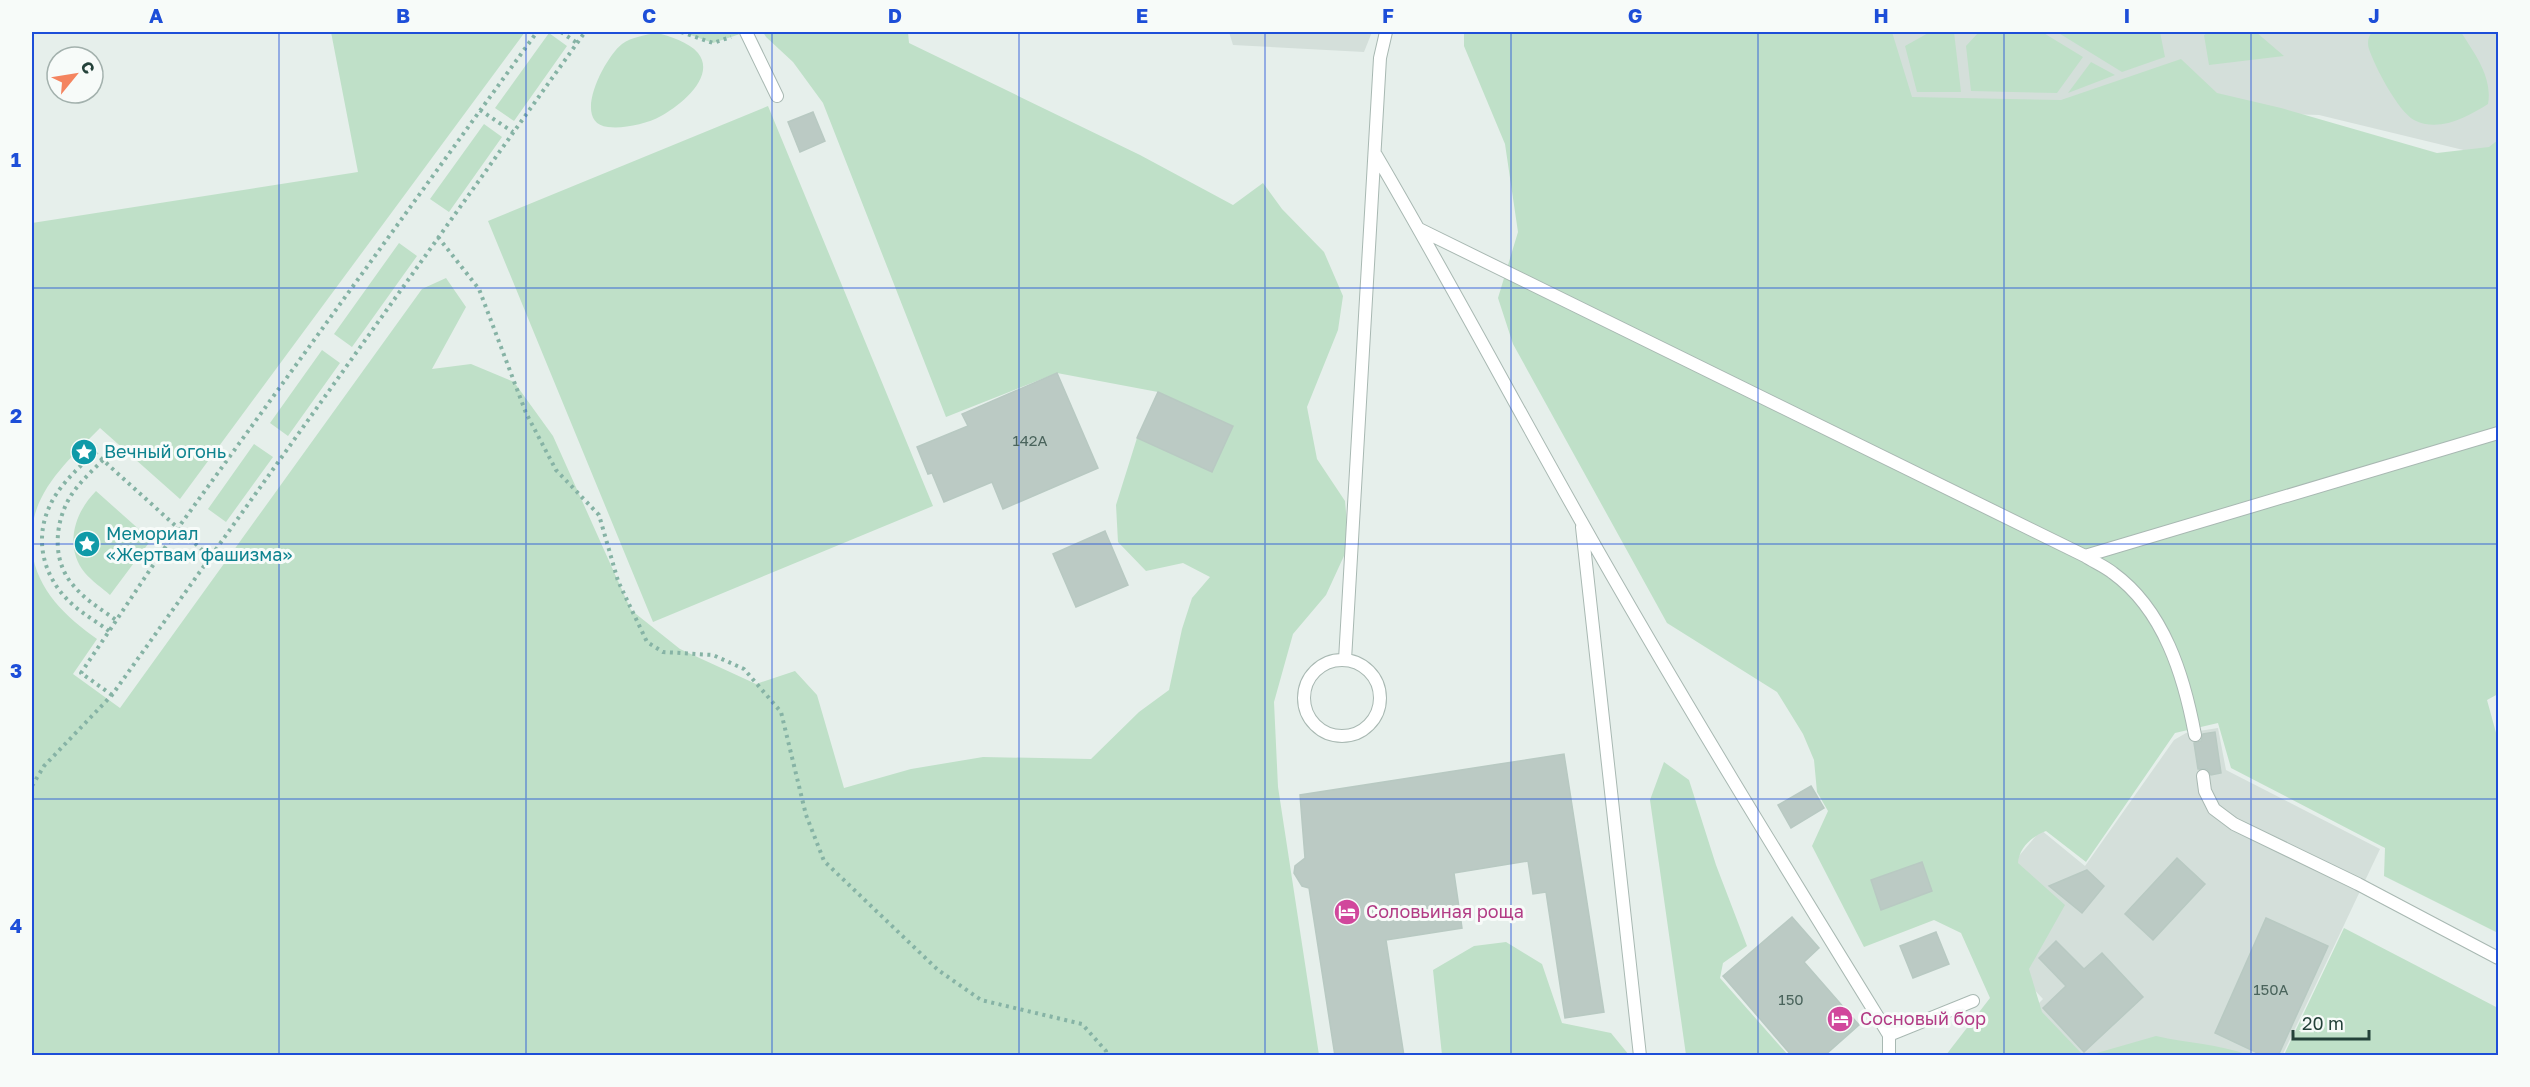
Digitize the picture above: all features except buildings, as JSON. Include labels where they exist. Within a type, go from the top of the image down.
[{"type":"lane","points":[[1345,660],[1380,58],[1386,32]]},
{"type":"lane","points":[[740,34],[777,96]]},
{"type":"lane","points":[[1376,155],[1582,523],[1729,775],[1889,1035],[1889,1056]]},
{"type":"lane","points":[[1419,229],[2085,556],[2113,572],[2130,587],[2151,613],[2176,660],[2188,697],[2195,735]]},
{"type":"lane","points":[[2085,556],[2499,433]]},
{"type":"lane","points":[[1582,523],[1640,1056]]},
{"type":"lane","points":[[1345,660],[1361,664],[1375,679],[1381,699],[1375,720],[1366,729],[1346,737],[1327,735],[1310,721],[1304,707],[1303,692],[1311,675],[1324,663],[1345,660]]},
{"type":"lane","points":[[2203,776],[2205,791],[2214,809],[2234,824],[2358,884],[2499,958]]},
{"type":"lane","points":[[1889,1035],[1973,1001]]},
{"type":"path","points":[[112,695],[81,673],[178,528],[537,32]]},
{"type":"path","points":[[561,32],[577,43]]},
{"type":"path","points":[[32,786],[44,766],[112,695],[585,32]]},
{"type":"path","points":[[681,32],[713,43],[740,34]]},
{"type":"path","points":[[480,110],[513,132]]},
{"type":"path","points":[[438,237],[479,289],[526,413],[556,470],[599,515],[618,581],[647,642],[663,652],[713,655],[744,669],[781,712],[806,815],[824,861],[938,970],[981,1000],[1082,1024],[1106,1051],[1107,1056]]},
{"type":"path","points":[[109,631],[72,604],[55,584],[44,562],[41,538],[45,513],[58,491],[94,452],[210,557]]},
{"type":"path","points":[[103,459],[70,498],[62,513],[57,537],[60,561],[71,584],[88,601],[116,620]]},
{"type":"shaded area","points":[[1229,32],[1372,32],[1364,52],[1233,45]]},
{"type":"shaded area","points":[[1815,32],[2498,32],[2498,152],[2484,155],[2319,115],[1835,100]]},
{"type":"shaded area","points":[[2218,728],[2226,770],[2380,849],[2282,1056],[2079,1055],[2036,1006],[2043,999],[2015,969],[2013,863],[2041,830],[2085,866],[2174,740],[2186,733]]},
{"type":"green space","points":[[331,32],[525,32],[180,499],[100,428],[67,462],[47,487],[35,515],[32,531],[32,223],[358,172]]},
{"type":"green space","points":[[682,32],[746,32],[713,43]]},
{"type":"green space","points":[[763,32],[908,32],[909,43],[1140,155],[1233,205],[1263,183],[1282,209],[1324,252],[1343,296],[1338,330],[1307,407],[1317,459],[1345,501],[1349,545],[1326,595],[1293,634],[1274,702],[1278,787],[1319,1055],[32,1055],[32,551],[40,578],[55,601],[64,612],[97,639],[73,674],[120,708],[422,289],[446,278],[466,307],[432,369],[471,364],[514,382],[553,436],[631,610],[680,649],[756,684],[795,671],[817,695],[844,788],[911,769],[983,757],[1091,759],[1139,712],[1169,690],[1182,629],[1192,598],[1210,577],[1183,563],[1146,571],[1118,542],[1116,505],[1137,438],[1212,472],[1233,426],[1158,392],[1057,373],[946,417],[823,103],[793,62]]},
{"type":"green space","points":[[1464,32],[1892,32],[1912,97],[2061,100],[2181,59],[2217,93],[2281,108],[2437,153],[2489,147],[2498,140],[2498,694],[2487,700],[2498,740],[2498,933],[2384,876],[2385,848],[2231,768],[2218,723],[2175,733],[2086,862],[2046,831],[2031,839],[2021,852],[2018,863],[2065,905],[2029,969],[2042,1012],[2083,1055],[1946,1055],[1990,998],[1961,933],[1934,920],[1864,947],[1812,846],[1828,811],[1817,792],[1814,760],[1803,734],[1777,692],[1667,623],[1513,344],[1498,298],[1518,232],[1505,144],[1464,46]]},
{"type":"green space","points":[[1930,32],[1954,32],[1961,92],[1917,92],[1905,46]]},
{"type":"green space","points":[[2042,32],[2083,57],[2057,93],[1971,91],[1966,46],[1977,34]]},
{"type":"green space","points":[[2057,32],[2160,32],[2165,57],[2122,72]]},
{"type":"green space","points":[[2209,32],[2256,32],[2284,56],[2209,65],[2204,35]]},
{"type":"green space","points":[[2372,32],[2461,32],[2485,75],[2488,84],[2488,104],[2453,122],[2433,125],[2414,120],[2401,108],[2376,66],[2368,45]]},
{"type":"green space","points":[[549,33],[567,46],[514,121],[495,108]]},
{"type":"green space","points":[[657,33],[684,43],[698,53],[703,62],[703,72],[693,90],[669,111],[642,124],[608,127],[597,123],[592,114],[591,102],[594,89],[607,62],[622,44]]},
{"type":"green space","points":[[2091,62],[2115,75],[2068,93]]},
{"type":"green space","points":[[768,106],[933,506],[653,622],[488,221]]},
{"type":"green space","points":[[484,124],[502,137],[449,212],[430,199]]},
{"type":"green space","points":[[399,243],[417,256],[352,347],[334,334]]},
{"type":"green space","points":[[322,350],[340,363],[288,436],[270,423]]},
{"type":"green space","points":[[254,444],[273,457],[226,522],[208,509]]},
{"type":"green space","points":[[96,491],[151,540],[110,595],[85,573],[79,563],[73,541],[74,530],[82,509]]},
{"type":"green space","points":[[1664,762],[1689,780],[1716,865],[1747,946],[1723,963],[1720,978],[1788,1055],[1686,1055],[1650,800]]},
{"type":"green space","points":[[2344,928],[2498,1008],[2498,1055],[2284,1055]]},
{"type":"green space","points":[[1506,942],[1542,964],[1562,1023],[1611,1033],[1629,1055],[1442,1055],[1433,970],[1474,946]]},
{"type":"green space","points":[[2156,1036],[2214,1046],[2248,1055],[2090,1055]]},
{"type":"place","name":"Вечный огонь","points":[[84,452]]},
{"type":"place","name":"Мемориал «Жертвам фашизма»","points":[[87,544]]},
{"type":"place","name":"Соловьиная роща","points":[[1347,912]]},
{"type":"place","name":"Сосновый бор","points":[[1840,1019]]}]
